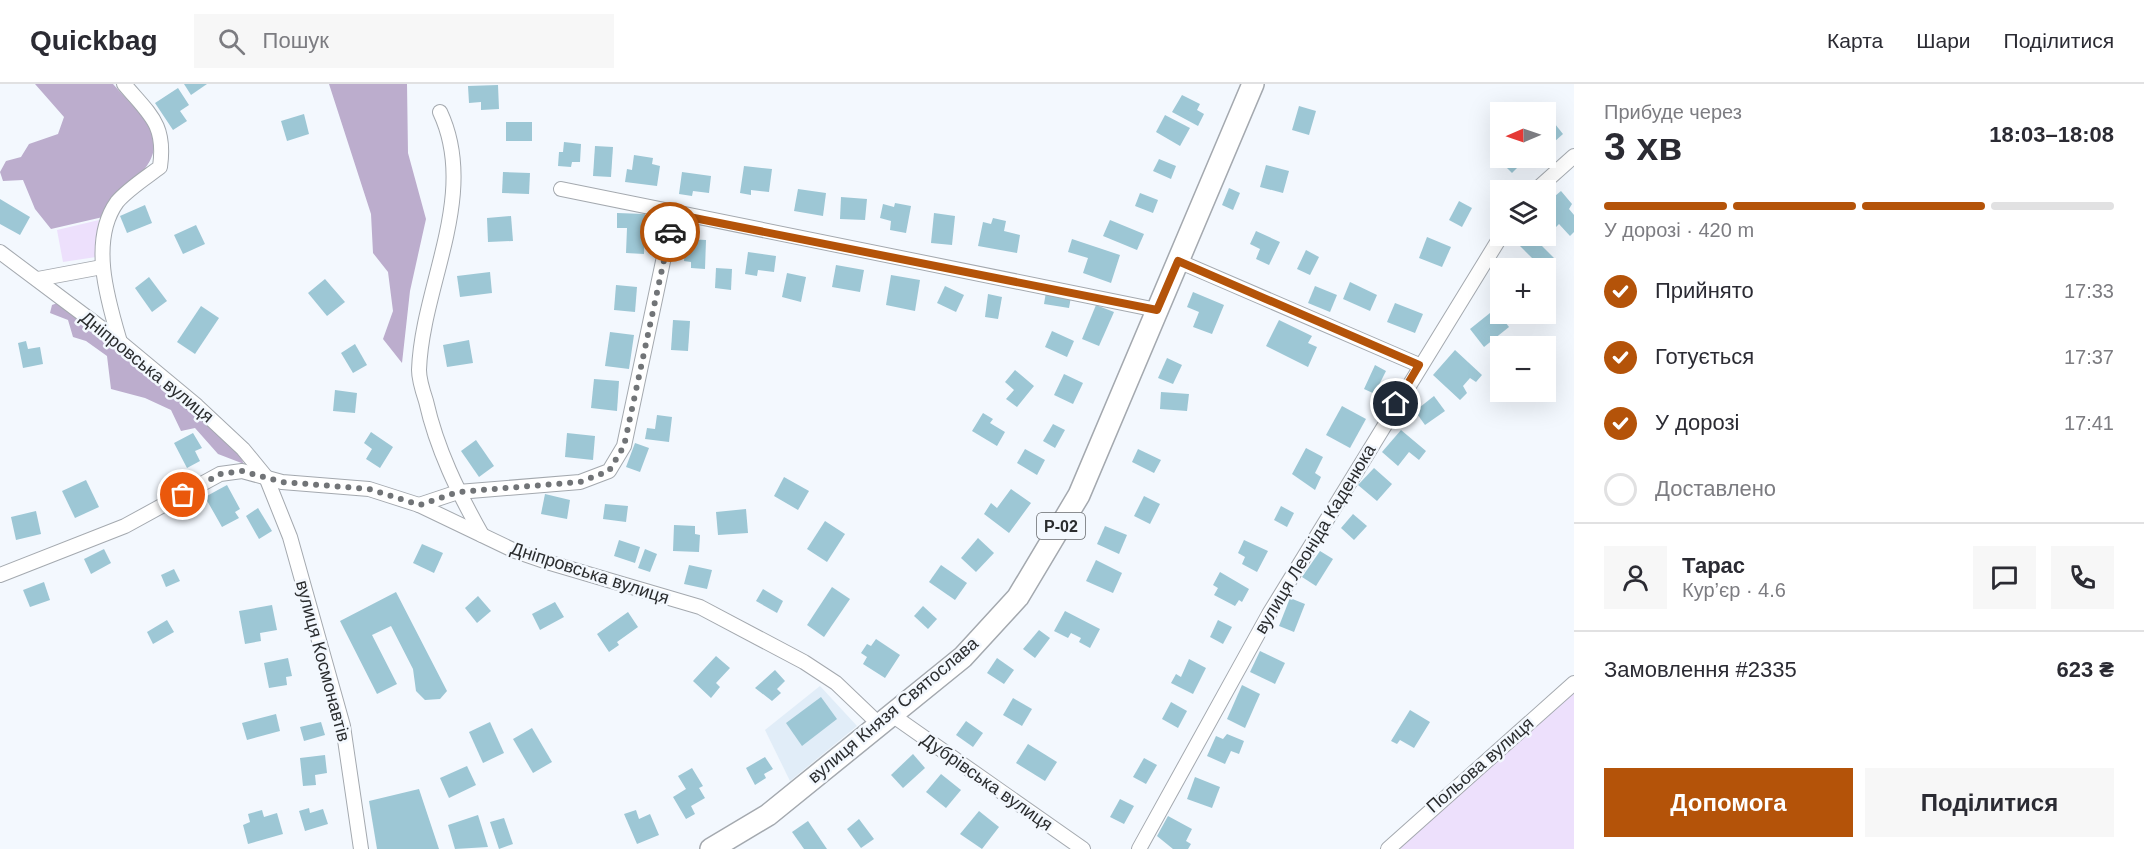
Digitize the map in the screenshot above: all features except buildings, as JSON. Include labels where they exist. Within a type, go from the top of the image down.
[{"type":"main road","name":"вулиця Князя Святослава","points":[[711,849],[768,815],[963,657],[1018,597],[1079,495],[1252,84]]},
{"type":"street","points":[[120,342],[108,304],[102,267],[106,229],[117,203],[160,167],[163,146],[158,124],[124,84]]},
{"type":"street","points":[[440,112],[451,135],[454,162],[453,189],[441,265],[426,321],[419,372],[433,432],[458,492],[482,536]]},
{"type":"street","points":[[1547,180],[1574,156]]},
{"type":"street","points":[[561,189],[674,214],[1157,310]]},
{"type":"street","points":[[420,505],[458,492],[580,482],[609,471],[624,446],[674,214]]},
{"type":"street","name":"вулиця Леоніда Каденюка","points":[[1139,849],[1269,614],[1419,365],[1495,246]]},
{"type":"street","name":"Дніпровська вулиця","points":[[0,252],[120,342],[243,448],[266,477],[282,482],[369,489],[420,505],[482,536],[547,562],[700,607],[804,662],[886,720]]},
{"type":"street","points":[[1178,261],[1419,365]]},
{"type":"street","points":[[38,279],[102,267]]},
{"type":"street","points":[[0,575],[125,526],[220,474],[242,471],[266,477]]},
{"type":"street","name":"вулиця Космонавтів","points":[[266,477],[290,537],[343,726],[361,849]]},
{"type":"street","name":"Польова вулиця","points":[[1388,849],[1574,682]]},
{"type":"street","name":"Дубрівська вулиця","points":[[886,720],[1083,849]]},
{"type":"shaded area","points":[[35,84],[113,84],[145,120],[154,143],[152,156],[145,169],[110,199],[103,217],[51,229],[35,209],[23,180],[3,181],[0,172],[6,161],[21,157],[29,144],[58,134],[64,117]]},
{"type":"shaded area","points":[[329,84],[407,84],[408,153],[426,219],[410,291],[402,363],[383,339],[393,311],[388,272],[373,253],[371,214]]},
{"type":"shaded area","points":[[99,220],[96,257],[63,262],[57,230]]},
{"type":"shaded area","points":[[60,302],[192,408],[238,452],[244,464],[218,454],[195,428],[181,431],[171,410],[145,398],[111,389],[107,356],[86,341],[73,337],[68,320],[50,313],[52,305]]},
{"type":"shaded area","points":[[1574,683],[1574,849],[1401,849],[1397,839]]},
{"type":"shaded area","points":[[820,686],[857,726],[790,781],[765,730]]},
{"type":"way so far","points":[[183,495],[220,474],[242,471],[282,482],[343,485],[369,489],[420,505],[458,492],[580,482],[609,471],[624,446],[670,232]]},
{"type":"route","points":[[670,232],[674,214],[1157,310],[1178,261],[1419,365],[1396,404]]}]
